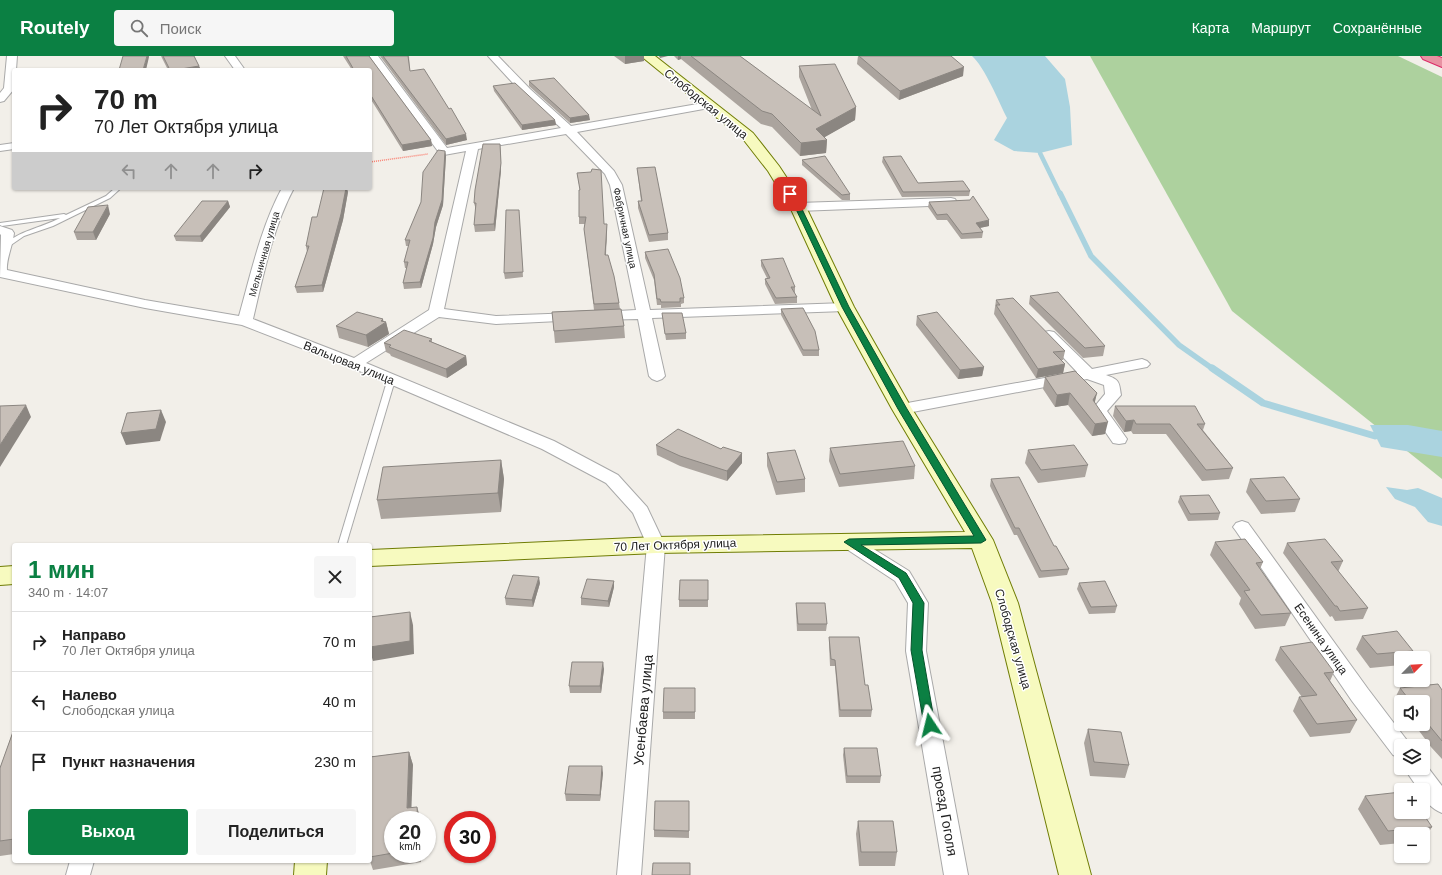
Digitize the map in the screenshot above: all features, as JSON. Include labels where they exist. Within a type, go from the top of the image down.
[{"type":"highway","points":[[1427,56],[1442,63]]},
{"type":"street","points":[[0,99],[9,89],[5,79],[12,56]]},
{"type":"street","points":[[230,56],[239,68]]},
{"type":"street","points":[[373,56],[444,152],[709,105]]},
{"type":"street","name":"Фабричная улица","points":[[493,56],[526,91],[568,129],[610,173],[616,185],[657,376]]},
{"type":"street","name":"Слободская улица","points":[[647,56],[748,136],[774,169],[798,207],[845,307],[902,409],[981,540],[1005,603],[1075,875]]},
{"type":"street","points":[[0,148],[12,146]]},
{"type":"street","points":[[436,312],[473,146]]},
{"type":"street","name":"Мельничная улица","points":[[245,321],[256,278],[279,204],[287,190]]},
{"type":"street","points":[[798,207],[965,201]]},
{"type":"street","name":"Вальцовая улица","points":[[3,231],[0,269],[145,304],[245,321],[355,364],[548,444],[612,478],[641,511],[656,545]]},
{"type":"street","points":[[355,364],[436,312],[496,320],[845,307]]},
{"type":"street","points":[[1041,327],[1088,374],[1111,382],[1113,395],[1099,411],[1119,439]]},
{"type":"street","points":[[902,409],[1142,364]]},
{"type":"street","name":"Есенина улица","points":[[1242,527],[1360,695],[1394,740]]},
{"type":"street","name":"70 Лет Октября улица","points":[[372,558],[656,545],[981,540]]},
{"type":"street","name":"проезд Гоголя","points":[[849,542],[902,576],[918,603],[916,650],[956,875]]},
{"type":"street","name":"Усенбаева улица","points":[[629,875],[656,545]]},
{"type":"street","points":[[0,576],[12,575]]},
{"type":"street","points":[[1421,775],[1442,803]]},
{"type":"street","points":[[78,875],[81,863]]},
{"type":"street","points":[[310,875],[311,863]]},
{"type":"lane","points":[[3,231],[22,235],[51,225],[108,197],[116,190]]},
{"type":"lane","points":[[3,231],[78,213]]},
{"type":"lane","points":[[343,543],[391,380]]},
{"type":"path","points":[[372,162],[444,152]]},
{"type":"green space","points":[[1090,56],[1398,56],[1442,77],[1442,479],[1232,311]]},
{"type":"water","points":[[972,56],[1045,56],[1065,79],[1070,107],[1072,145],[1040,153],[1014,151],[994,140],[1007,118],[986,76],[977,61]]},
{"type":"water","points":[[1370,425],[1408,425],[1442,431],[1442,457],[1381,447]]},
{"type":"water","points":[[1386,487],[1407,490],[1418,488],[1442,498],[1442,526],[1428,522],[1415,507],[1395,499]]},
{"type":"building","points":[[123,56],[147,56],[144,68],[120,68]]},
{"type":"building","points":[[163,56],[194,56],[199,66],[187,68],[169,68]]},
{"type":"building","points":[[346,56],[369,56],[431,140],[402,145],[372,97],[372,68],[353,68]]},
{"type":"building","points":[[383,56],[408,56],[410,71],[424,69],[449,109],[451,108],[466,134],[446,139]]},
{"type":"building","points":[[691,56],[740,56],[821,116],[799,66],[835,64],[856,107],[816,129],[827,140],[801,143],[772,114],[762,111]]},
{"type":"building","points":[[859,56],[951,56],[964,67],[900,91]]},
{"type":"building","points":[[554,78],[589,115],[570,118],[529,81]]},
{"type":"building","points":[[515,83],[555,120],[522,125],[493,86]]},
{"type":"building","points":[[483,144],[500,144],[501,163],[494,224],[474,225],[476,203],[474,203],[475,190]]},
{"type":"building","points":[[438,150],[445,151],[442,200],[435,222],[433,238],[420,282],[403,283],[408,262],[404,262],[410,240],[405,240],[421,202],[423,172]]},
{"type":"building","points":[[825,156],[850,194],[842,195],[802,160]]},
{"type":"building","points":[[901,156],[918,183],[963,181],[970,191],[903,192],[883,157]]},
{"type":"building","points":[[655,167],[668,233],[649,235],[638,201],[642,201],[637,168]]},
{"type":"building","points":[[592,169],[601,170],[604,224],[607,224],[605,255],[608,255],[619,303],[594,304],[584,229],[586,217],[579,217],[580,190],[577,173],[591,172]]},
{"type":"building","points":[[324,190],[346,190],[341,214],[322,285],[295,287],[309,246],[306,246],[312,217],[317,217]]},
{"type":"building","points":[[973,196],[989,220],[976,223],[983,232],[962,234],[947,214],[937,215],[929,202],[970,200]]},
{"type":"building","points":[[202,201],[228,201],[200,236],[174,236]]},
{"type":"building","points":[[108,205],[93,232],[74,232],[88,207]]},
{"type":"building","points":[[506,210],[519,210],[523,272],[504,273]]},
{"type":"building","points":[[668,249],[680,278],[684,298],[680,298],[680,302],[661,302],[660,299],[657,299],[654,274],[645,252]]},
{"type":"building","points":[[783,258],[795,287],[791,287],[797,297],[776,298],[765,279],[770,278],[761,260]]},
{"type":"building","points":[[1058,292],[1105,346],[1085,348],[1030,296]]},
{"type":"building","points":[[1013,298],[1065,351],[1053,352],[1065,364],[1038,369],[996,305],[1000,305],[996,300]]},
{"type":"building","points":[[803,308],[815,331],[819,350],[803,350],[781,309]]},
{"type":"building","points":[[621,309],[624,326],[554,331],[552,312]]},
{"type":"building","points":[[357,312],[383,319],[381,321],[386,322],[366,335],[336,326]]},
{"type":"building","points":[[937,312],[984,367],[960,370],[917,316]]},
{"type":"building","points":[[662,313],[682,313],[686,333],[665,334]]},
{"type":"building","points":[[404,330],[432,339],[429,341],[466,356],[446,369],[389,347],[391,345],[384,343]]},
{"type":"building","points":[[1075,371],[1097,393],[1093,400],[1108,422],[1095,424],[1070,393],[1057,395],[1045,377]]},
{"type":"building","points":[[26,405],[0,445],[0,406]]},
{"type":"building","points":[[1115,406],[1195,406],[1205,424],[1197,424],[1233,468],[1206,470],[1170,424],[1136,424],[1134,420],[1126,421]]},
{"type":"building","points":[[161,410],[156,429],[121,433],[127,413]]},
{"type":"building","points":[[678,429],[721,449],[723,447],[742,453],[727,471],[680,456],[656,445]]},
{"type":"building","points":[[903,441],[915,466],[840,474],[830,448]]},
{"type":"building","points":[[1074,445],[1088,465],[1041,470],[1028,450]]},
{"type":"building","points":[[795,450],[805,479],[777,482],[767,453]]},
{"type":"building","points":[[501,460],[498,493],[377,500],[383,467]]},
{"type":"building","points":[[1019,477],[1054,546],[1056,546],[1069,569],[1041,571],[1019,528],[1015,528],[991,479]]},
{"type":"building","points":[[1284,477],[1300,499],[1266,501],[1250,479]]},
{"type":"building","points":[[1209,495],[1220,513],[1190,514],[1180,496]]},
{"type":"building","points":[[1245,539],[1263,562],[1256,563],[1291,613],[1261,615],[1244,591],[1250,590],[1215,542]]},
{"type":"building","points":[[1325,539],[1343,561],[1331,562],[1368,608],[1340,611],[1287,543]]},
{"type":"building","points":[[513,575],[539,577],[532,600],[505,598]]},
{"type":"building","points":[[587,579],[614,581],[608,601],[581,598]]},
{"type":"building","points":[[680,580],[708,580],[708,600],[679,600]]},
{"type":"building","points":[[1105,581],[1117,606],[1091,607],[1079,583]]},
{"type":"building","points":[[796,603],[825,603],[827,624],[798,624]]},
{"type":"building","points":[[410,612],[410,641],[372,647],[372,617]]},
{"type":"building","points":[[1397,631],[1413,651],[1394,651],[1394,653],[1377,654],[1362,636]]},
{"type":"building","points":[[829,637],[859,637],[865,685],[868,685],[872,710],[840,710],[835,660],[831,659]]},
{"type":"building","points":[[1312,642],[1334,672],[1324,673],[1357,720],[1317,724],[1299,697],[1317,695],[1280,647]]},
{"type":"building","points":[[572,662],[603,662],[600,686],[569,686]]},
{"type":"building","points":[[1438,684],[1442,690],[1442,741],[1430,726],[1430,695],[1406,695],[1400,688],[1430,687],[1430,685]]},
{"type":"building","points":[[664,688],[695,688],[695,712],[663,712]]},
{"type":"building","points":[[1088,729],[1121,732],[1129,765],[1094,762]]},
{"type":"building","points":[[12,735],[12,839],[0,841],[0,768]]},
{"type":"building","points":[[844,748],[877,748],[881,776],[847,776]]},
{"type":"building","points":[[409,752],[407,808],[417,807],[417,811],[384,811],[384,855],[372,857],[372,757]]},
{"type":"building","points":[[569,766],[602,766],[600,795],[565,794]]},
{"type":"building","points":[[1394,793],[1394,819],[1427,819],[1432,827],[1394,827],[1394,830],[1388,831],[1365,796]]},
{"type":"building","points":[[655,801],[689,801],[689,831],[654,830]]},
{"type":"building","points":[[858,821],[893,821],[897,852],[861,852]]},
{"type":"building","points":[[653,863],[690,863],[690,875],[652,875]]},
{"type":"waterway","points":[[1040,153],[1060,194]]},
{"type":"waterway","points":[[1060,193],[1091,256],[1179,345],[1213,369]]},
{"type":"waterway","points":[[1212,368],[1263,403],[1375,436]]},
{"type":"route","points":[[790,194],[798,207],[845,307],[902,409],[981,540],[849,542],[902,576],[910,587],[918,603],[916,650],[930,725]]}]
